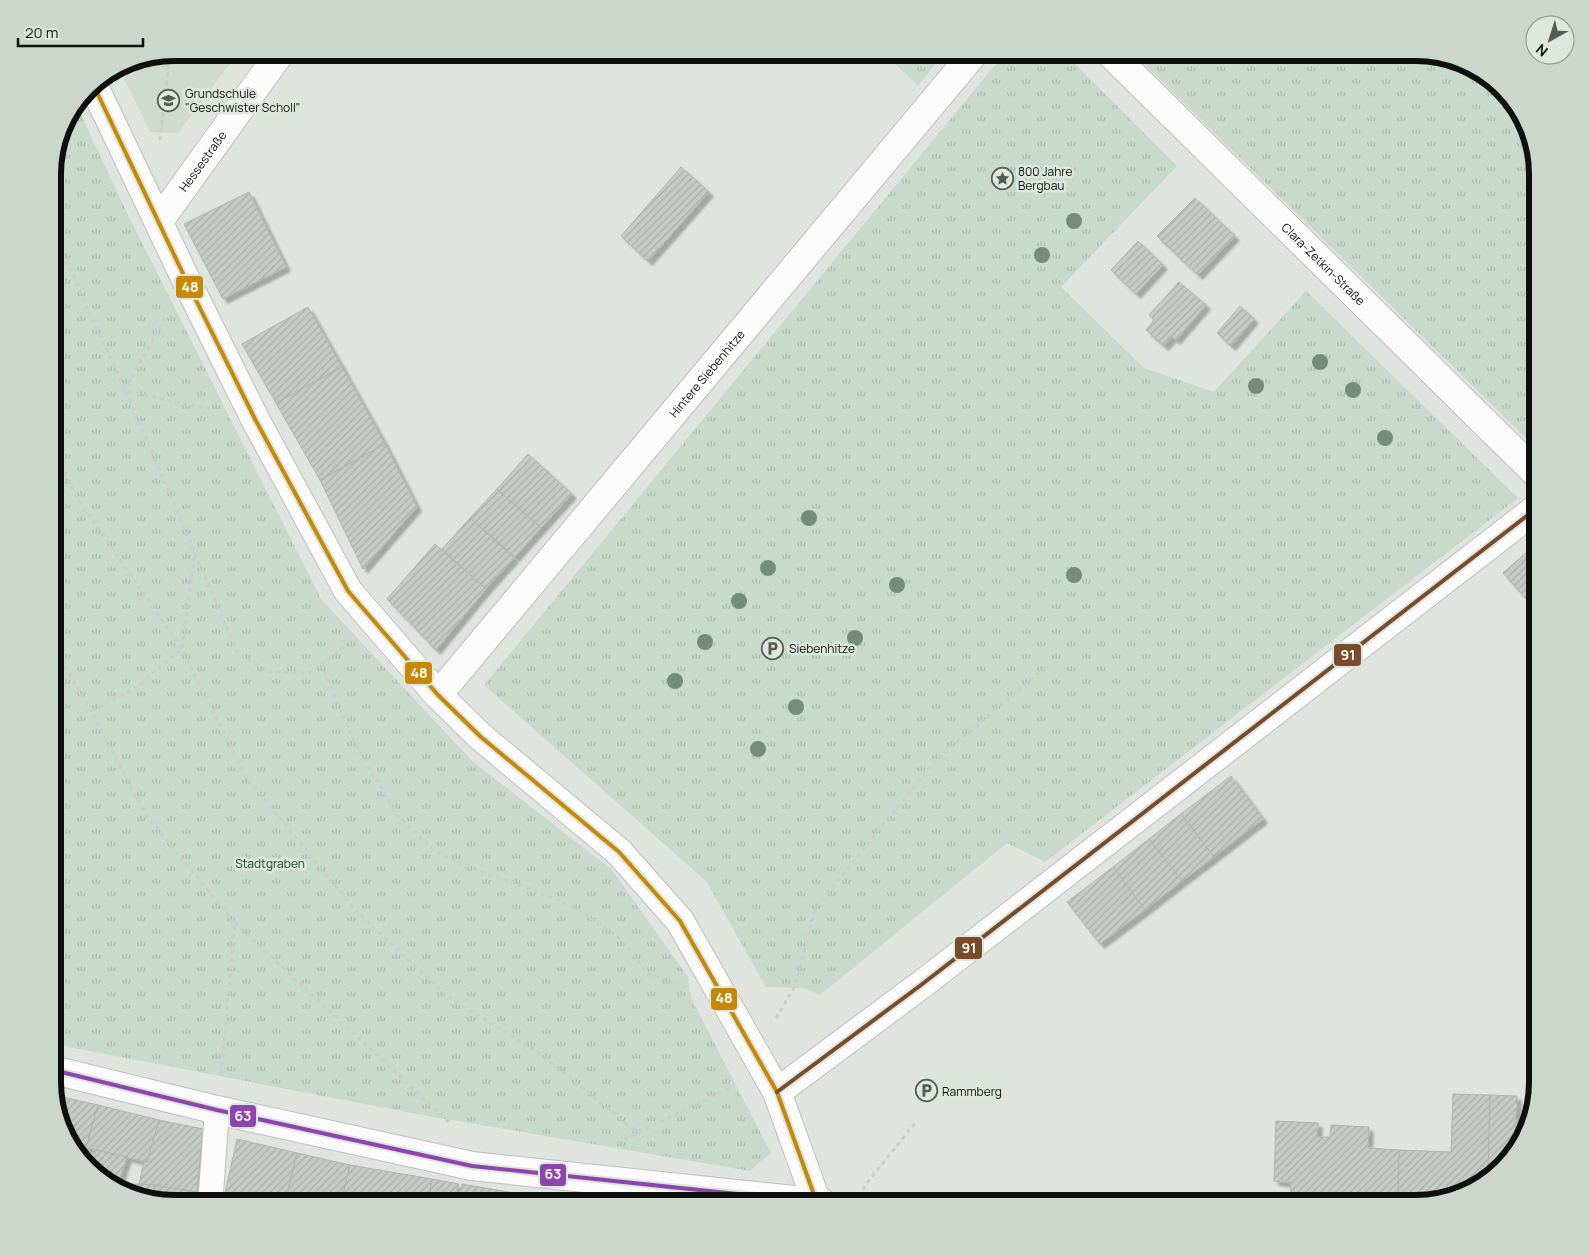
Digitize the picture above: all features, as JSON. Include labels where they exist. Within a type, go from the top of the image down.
[{"type":"street","name":"Hessestraße","points":[[158,221],[274,61]]},
{"type":"street","name":"Hintere Siebenhitze","points":[[438,694],[966,61]]},
{"type":"street","name":"Clara-Zetkin-Straße","points":[[1119,61],[1529,465]]},
{"type":"street","points":[[97,92],[186,280],[255,419],[348,591],[438,694],[481,737],[619,852],[680,921],[777,1092],[814,1195]]},
{"type":"street","points":[[777,1092],[921,985],[1529,515]]},
{"type":"street","points":[[61,1072],[217,1110],[472,1166],[742,1195]]},
{"type":"lane","points":[[211,1195],[217,1110]]},
{"type":"path","points":[[132,166],[160,147],[169,61]]},
{"type":"path","points":[[61,250],[238,654],[269,672],[308,673],[377,624]]},
{"type":"path","points":[[124,391],[186,280]]},
{"type":"path","points":[[124,391],[255,419]]},
{"type":"path","points":[[61,466],[76,496],[182,649],[246,777],[354,910],[447,996],[539,1053],[638,1133]]},
{"type":"path","points":[[91,711],[134,689],[182,649],[195,553]]},
{"type":"path","points":[[61,660],[91,711],[146,815],[235,922],[478,1149],[472,1166]]},
{"type":"path","points":[[321,664],[355,744],[398,816],[436,852],[475,870],[527,887],[578,909],[623,941],[648,974],[690,989],[724,998]]},
{"type":"path","points":[[613,1146],[730,1088],[795,986],[815,909],[934,762],[1047,666]]},
{"type":"path","points":[[217,1110],[235,922]]},
{"type":"path","points":[[859,1195],[916,1122]]},
{"type":"shaded area","name":"Grundschule \"Geschwister Scholl\"","points":[[167,61],[232,61],[178,133],[150,132],[122,74],[138,67]]},
{"type":"green space","points":[[892,61],[938,61],[918,85]]},
{"type":"green space","points":[[998,61],[1072,61],[1177,166],[1061,287],[1144,368],[1214,392],[1306,291],[1518,498],[1045,862],[1007,843],[820,995],[803,988],[766,987],[706,881],[484,685]]},
{"type":"green space","points":[[1141,61],[1430,62],[1445,65],[1466,73],[1496,94],[1514,118],[1520,131],[1527,152],[1529,167],[1529,441]]},
{"type":"green space","name":"Stadtgraben","points":[[80,112],[123,205],[321,599],[472,761],[612,870],[688,977],[691,998],[771,1153],[750,1171],[417,1114],[61,1046],[61,167],[65,145]]},
{"type":"building","points":[[681,167],[709,192],[648,261],[621,236]]},
{"type":"building","points":[[249,192],[286,267],[223,299],[184,224]]},
{"type":"building","points":[[1195,198],[1235,236],[1198,275],[1157,236]]},
{"type":"building","points":[[1138,241],[1163,265],[1136,294],[1111,270]]},
{"type":"building","points":[[1179,282],[1206,305],[1176,340],[1172,337],[1164,346],[1146,330],[1154,320],[1149,315]]},
{"type":"building","points":[[1240,306],[1254,319],[1231,346],[1217,333]]},
{"type":"building","points":[[308,307],[342,367],[276,403],[242,344]]},
{"type":"building","points":[[342,367],[385,444],[320,480],[276,403]]},
{"type":"building","points":[[385,444],[417,507],[363,569],[320,480]]},
{"type":"building","points":[[528,454],[572,494],[541,528],[497,489]]},
{"type":"building","points":[[497,489],[541,528],[515,557],[470,518]]},
{"type":"building","points":[[470,518],[514,558],[486,589],[442,549]]},
{"type":"building","points":[[435,544],[486,589],[436,650],[387,599]]},
{"type":"building","points":[[1529,550],[1529,602],[1503,573]]},
{"type":"building","points":[[1231,776],[1263,819],[1214,857],[1181,814]]},
{"type":"building","points":[[1181,814],[1214,857],[1182,881],[1149,839]]},
{"type":"building","points":[[1149,839],[1182,881],[1145,910],[1113,867]]},
{"type":"building","points":[[1113,867],[1145,910],[1100,944],[1067,902]]},
{"type":"building","points":[[1453,1094],[1490,1095],[1488,1168],[1472,1180],[1445,1191],[1430,1194],[1398,1195],[1399,1150],[1451,1152]]},
{"type":"building","points":[[1490,1095],[1517,1096],[1516,1135],[1501,1156],[1488,1168]]},
{"type":"building","points":[[62,1097],[98,1105],[86,1148],[80,1144],[73,1132],[67,1118]]},
{"type":"building","points":[[98,1105],[159,1120],[147,1162],[86,1148]]},
{"type":"building","points":[[159,1120],[203,1129],[197,1192],[139,1184],[144,1161],[147,1162]]},
{"type":"building","points":[[1276,1121],[1318,1123],[1317,1137],[1330,1137],[1331,1125],[1369,1127],[1368,1148],[1399,1150],[1398,1195],[1290,1195],[1291,1183],[1274,1181]]},
{"type":"building","points":[[237,1139],[297,1153],[287,1195],[233,1195],[225,1193]]},
{"type":"building","points":[[96,1150],[127,1157],[119,1181],[93,1160]]},
{"type":"building","points":[[297,1153],[350,1165],[343,1195],[287,1195]]},
{"type":"building","points":[[350,1165],[432,1179],[429,1195],[343,1195]]},
{"type":"building","points":[[432,1179],[459,1184],[455,1195],[429,1195]]},
{"type":"building","points":[[125,1183],[154,1185],[155,1193]]},
{"type":"building","points":[[462,1184],[526,1195],[459,1195]]},
{"type":"building","points":[[154,1185],[197,1192],[197,1195],[175,1195],[155,1193]]},
{"type":"transit line","name":"48","points":[[97,92],[186,280],[255,419],[348,591],[438,695],[481,737],[619,852],[680,921],[777,1092],[814,1195]]},
{"type":"transit line","name":"91","points":[[777,1092],[921,985],[1529,514]]},
{"type":"transit line","name":"63","points":[[61,1072],[217,1110],[472,1166],[746,1195]]},
{"type":"place","name":"Grundschule \"Geschwister Scholl\"","points":[[169,100]]},
{"type":"place","name":"800 Jahre Bergbau","points":[[1002,178]]},
{"type":"place","name":"Siebenhitze","points":[[773,648]]},
{"type":"place","name":"Rammberg","points":[[926,1091]]}]
